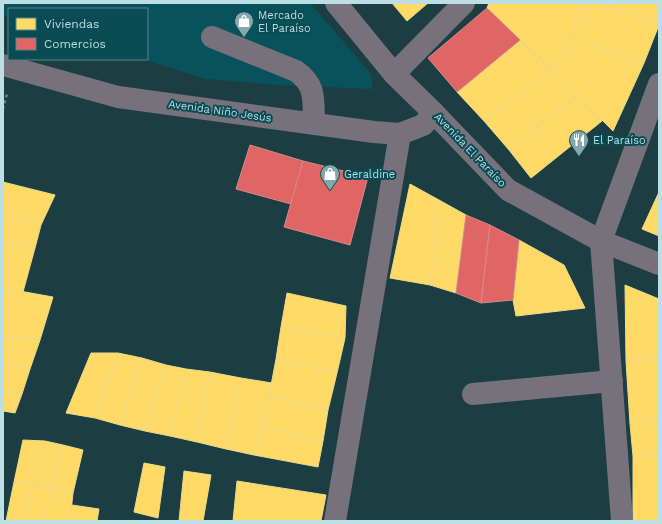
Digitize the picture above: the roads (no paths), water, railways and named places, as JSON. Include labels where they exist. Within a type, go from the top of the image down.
[{"type":"street","name":"Avenida El Paraíso","points":[[336,3],[394,74],[508,190],[601,241],[659,264]]},
{"type":"street","points":[[394,74],[464,3]]},
{"type":"street","points":[[212,37],[296,70],[304,76],[312,90],[314,124]]},
{"type":"street","name":"Avenida Niño Jesús","points":[[3,65],[118,97],[374,132],[400,134],[423,125],[434,113]]},
{"type":"street","points":[[622,521],[601,241],[659,84]]},
{"type":"street","points":[[335,521],[400,134]]},
{"type":"street","points":[[474,394],[612,380]]},
{"type":"place","name":"Mercado El Paraíso","points":[[244,38]]},
{"type":"place","name":"El Paraíso","points":[[579,157]]},
{"type":"place","name":"Geraldine","points":[[330,191]]}]
